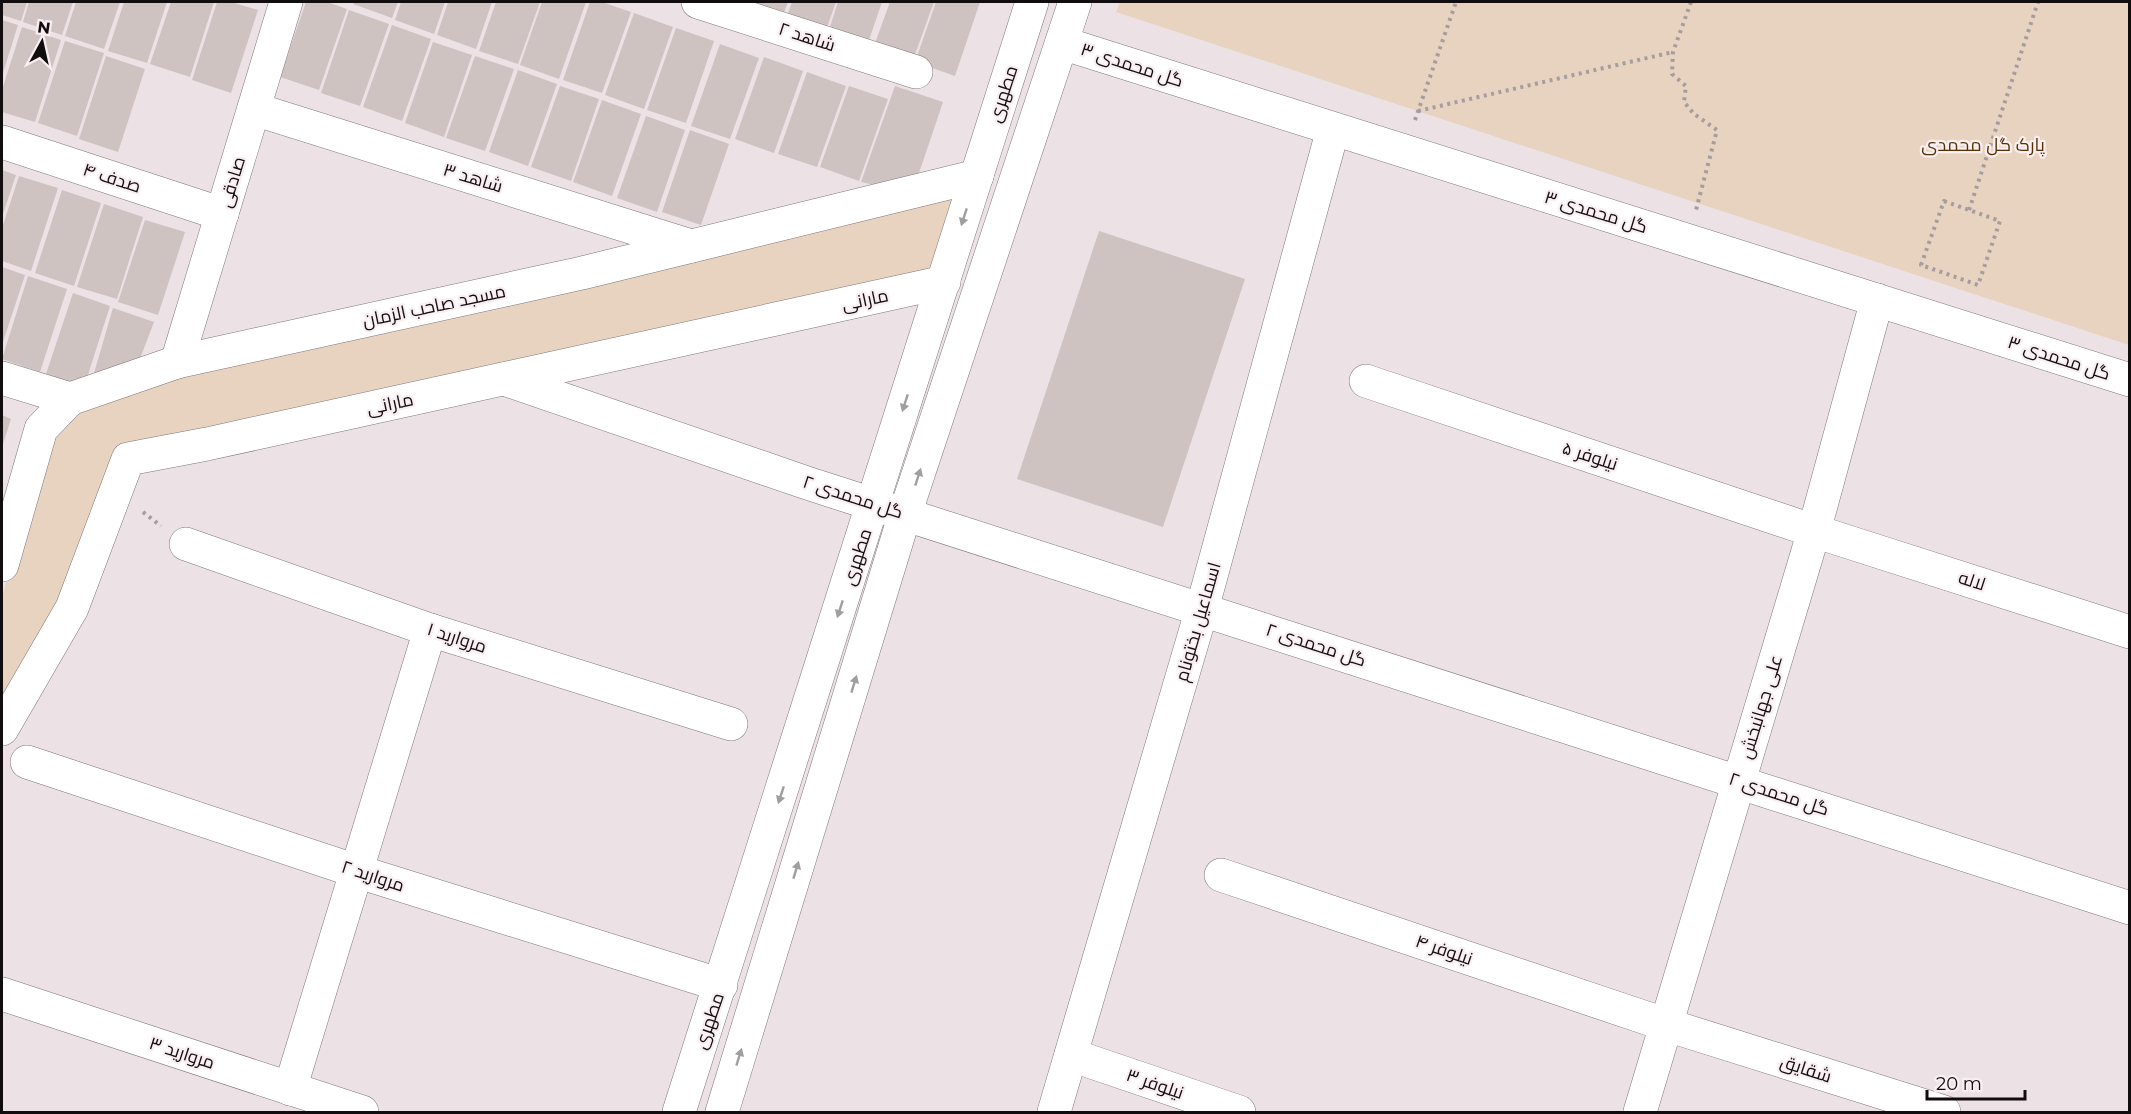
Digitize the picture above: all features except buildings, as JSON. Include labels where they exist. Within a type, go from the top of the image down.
[{"type":"street","name":"صادقی","points":[[177,362],[286,2]]},
{"type":"street","name":"شاهد ۲","points":[[698,2],[916,72]]},
{"type":"street","name":"مطهری","points":[[679,1113],[1032,2]]},
{"type":"street","name":"مطهری","points":[[723,1112],[905,514],[1075,2]]},
{"type":"street","name":"گل محمدی ۳","points":[[1062,43],[2130,380]]},
{"type":"street","name":"شاهد ۳","points":[[254,109],[691,246]]},
{"type":"street","name":"اسماعیل بختونام","points":[[1053,1113],[1203,609],[1333,129]]},
{"type":"street","name":"صدف ۴","points":[[2,142],[222,214]]},
{"type":"street","name":"مسجد صاحب الزمان","points":[[2,565],[41,429],[70,399],[177,362],[582,273],[977,176]]},
{"type":"street","name":"مارانی","points":[[2,729],[72,608],[114,490],[128,459],[207,444],[944,282]]},
{"type":"street","name":"علی جهانبخش","points":[[1640,1113],[1814,531],[1877,300]]},
{"type":"street","points":[[2,378],[70,399]]},
{"type":"street","name":"گل محمدی ۲","points":[[504,379],[873,504],[2130,908]]},
{"type":"street","name":"نیلوفر ۵","points":[[1365,381],[1814,531]]},
{"type":"street","name":"لاله","points":[[1814,531],[2130,632]]},
{"type":"street","name":"مروارید ۱","points":[[186,544],[430,630],[731,724]]},
{"type":"street","points":[[290,1089],[430,630]]},
{"type":"street","name":"مروارید ۲","points":[[27,762],[356,871],[721,986]]},
{"type":"street","name":"نیلوفر ۴","points":[[1221,875],[1667,1025]]},
{"type":"street","name":"مروارید ۳","points":[[2,993],[362,1113]]},
{"type":"street","name":"شقایق","points":[[1667,1025],[1944,1113]]},
{"type":"street","name":"نیلوفر ۳","points":[[1071,1055],[1239,1113]]},
{"type":"path","points":[[1456,2],[1418,111],[1673,52]]},
{"type":"path","points":[[1691,2],[1673,52],[1672,74],[1686,86],[1684,102],[1694,114],[1717,130],[1698,203]]},
{"type":"path","points":[[1969,210],[2038,2]]},
{"type":"path","points":[[1944,201],[1969,210],[2001,220],[1978,285],[1921,265],[1944,201]]},
{"type":"path","points":[[114,490],[186,544]]},
{"type":"green space","name":"پارک گل محمدی","points":[[1120,2],[2129,2],[2129,345],[1116,12]]},
{"type":"green space","points":[[959,190],[937,278],[141,448],[66,603],[2,715],[2,597],[49,434],[78,406],[175,374]]}]
